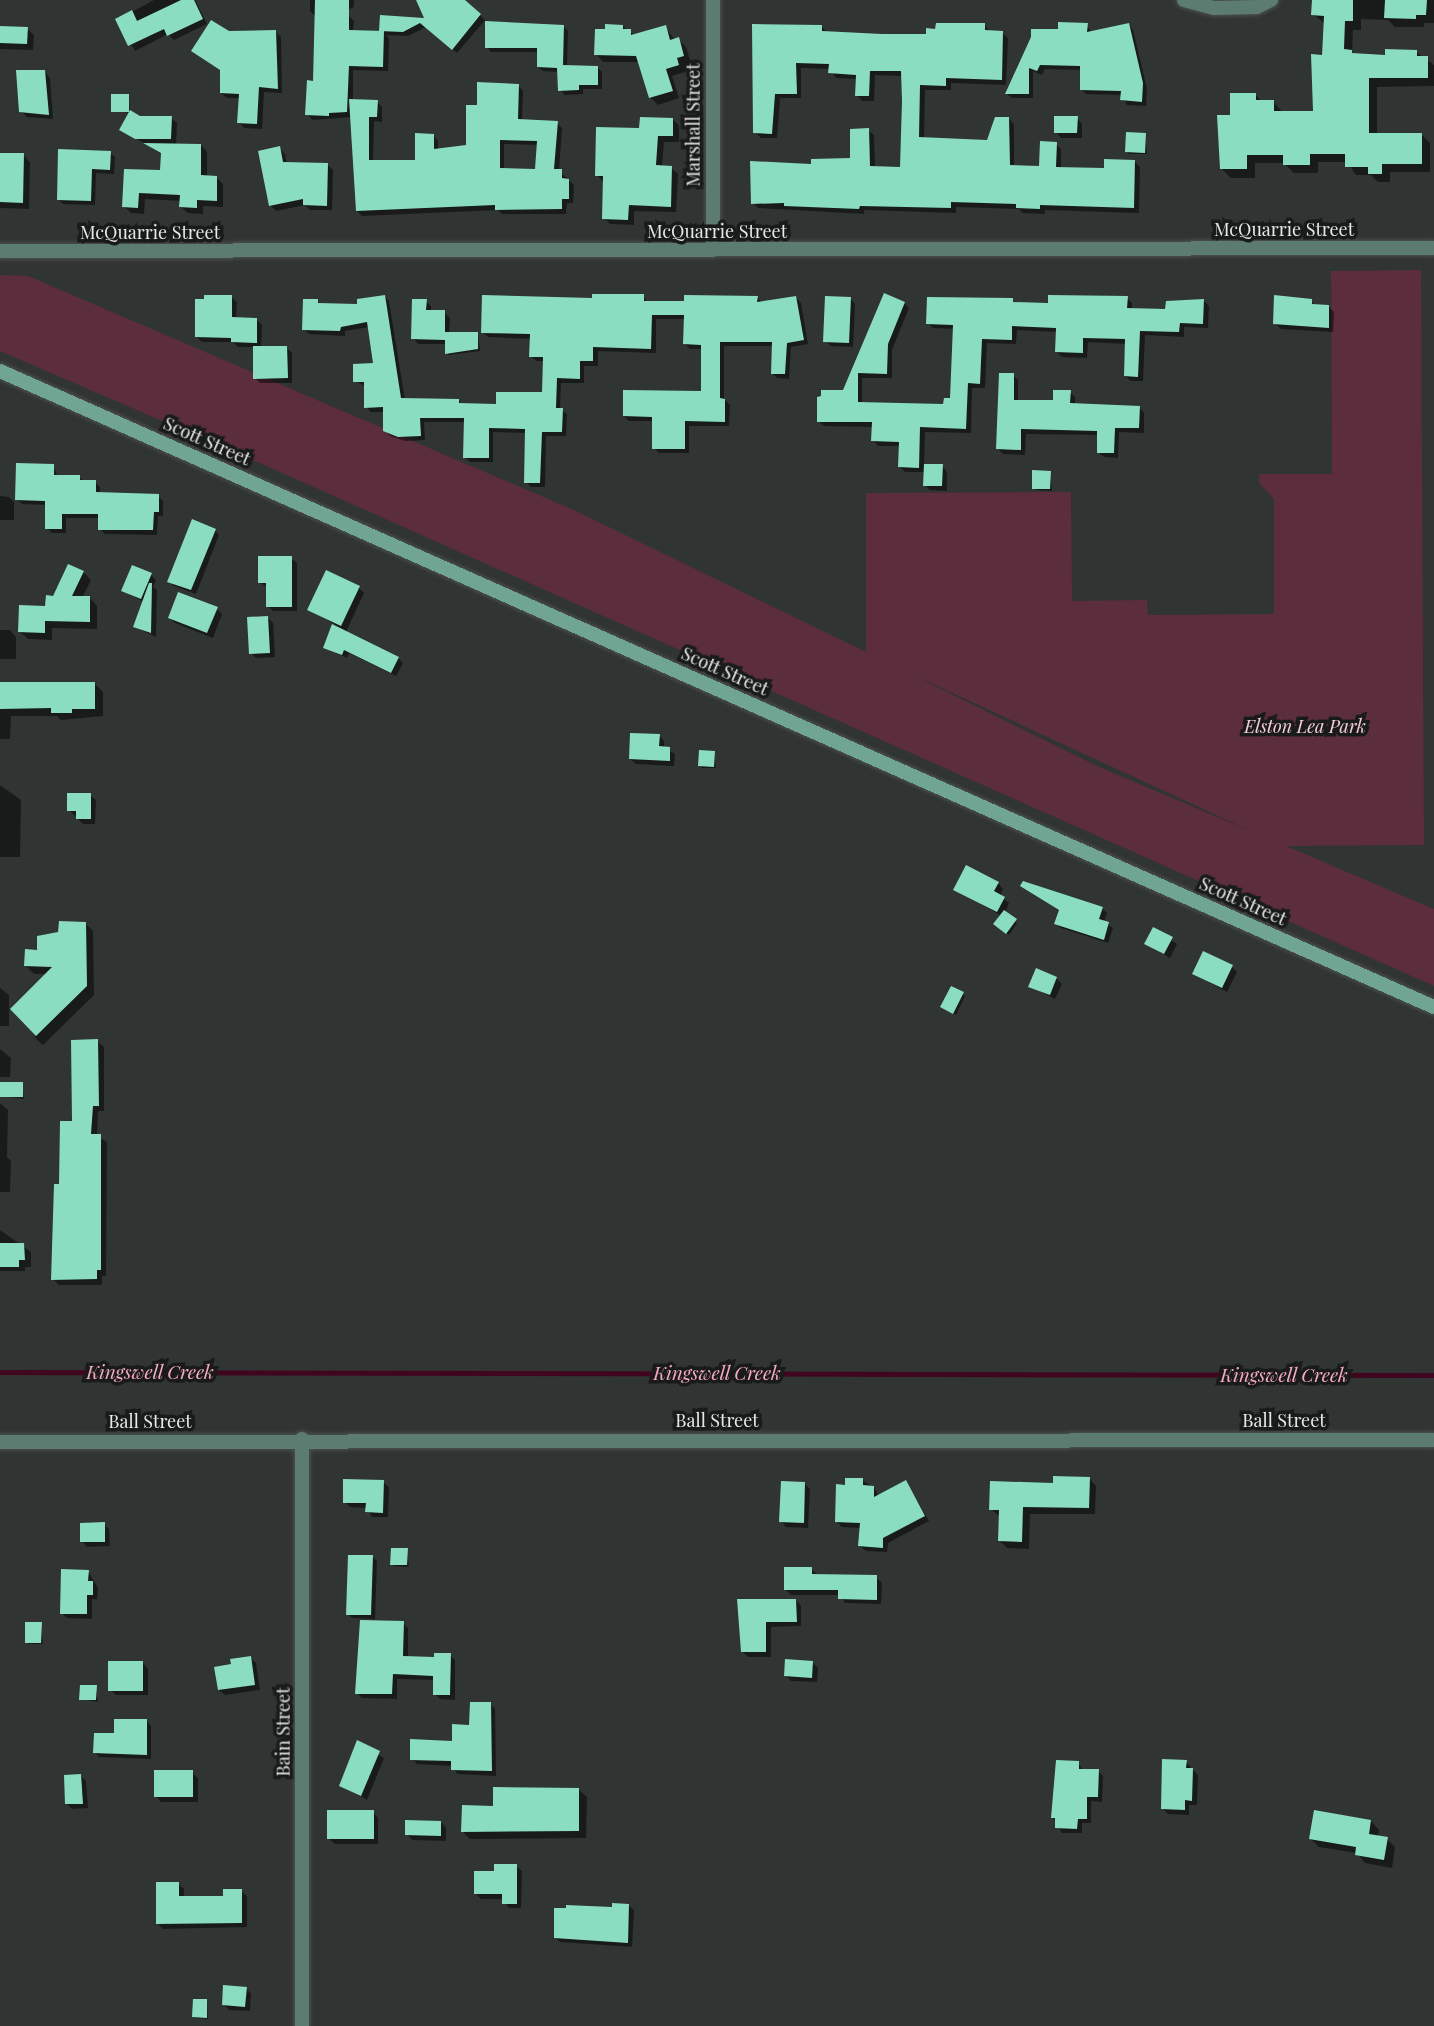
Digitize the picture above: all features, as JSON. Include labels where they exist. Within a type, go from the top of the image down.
[{"type":"main road","name":"Scott Street","points":[[0,371],[1434,1007]]},
{"type":"street","name":"Marshall Street","points":[[713,0],[713,250]]},
{"type":"street","points":[[1184,0],[1214,8],[1257,7],[1271,0]]},
{"type":"street","name":"McQuarrie Street","points":[[0,251],[1434,248]]},
{"type":"street","name":"Bain Street","points":[[302,1439],[302,2026]]},
{"type":"street","name":"Ball Street","points":[[0,1441],[1434,1440]]},
{"type":"green space","name":"Elston Lea Park","points":[[1421,270],[1424,845],[1286,846],[1434,909],[1434,986],[262,464],[0,351],[0,275],[28,276],[576,511],[866,652],[866,493],[1071,492],[1072,601],[1147,600],[1148,615],[1274,614],[1274,499],[1259,483],[1259,474],[1332,474],[1331,271]],"holes":[[[907,672],[1253,832],[1099,767]]]},
{"type":"building","points":[[181,0],[194,0],[203,19],[167,36],[164,29],[128,46],[115,19],[132,10],[137,21]]},
{"type":"building","points":[[315,0],[349,0],[349,30],[384,31],[383,67],[349,66],[347,112],[329,113],[329,116],[305,115],[307,80],[313,81]]},
{"type":"building","points":[[416,0],[465,0],[481,14],[452,50],[420,23],[403,32],[379,31],[380,15],[424,18]]},
{"type":"building","points":[[1312,0],[1353,0],[1353,21],[1345,21],[1344,49],[1352,50],[1352,53],[1385,55],[1385,49],[1417,50],[1417,56],[1428,56],[1428,78],[1369,78],[1369,133],[1422,133],[1422,164],[1382,164],[1382,174],[1368,174],[1368,167],[1345,167],[1345,154],[1310,154],[1310,165],[1283,165],[1283,155],[1247,155],[1247,169],[1220,169],[1217,115],[1230,115],[1230,93],[1256,93],[1256,100],[1274,100],[1274,111],[1313,111],[1311,54],[1322,55],[1324,16],[1311,15]]},
{"type":"building","points":[[1385,0],[1427,0],[1426,15],[1416,15],[1416,19],[1384,18]]},
{"type":"building","points":[[211,20],[229,31],[276,30],[278,89],[259,87],[257,124],[237,123],[239,94],[220,93],[220,70],[191,51]]},
{"type":"building","points":[[485,21],[564,25],[563,65],[598,66],[598,85],[579,85],[579,90],[558,91],[557,68],[537,67],[537,48],[485,48]]},
{"type":"building","points":[[1058,22],[1088,23],[1087,32],[1129,23],[1143,83],[1142,102],[1120,100],[1121,91],[1080,90],[1080,66],[1040,65],[1037,71],[1029,68],[1029,94],[1005,94],[1031,37],[1031,29],[1058,29]]},
{"type":"building","points":[[936,23],[985,23],[985,30],[1003,31],[1002,80],[946,78],[946,86],[920,85],[919,137],[987,140],[995,117],[1009,117],[1010,165],[1039,166],[1040,141],[1057,142],[1056,167],[1104,168],[1104,159],[1135,160],[1134,208],[1040,205],[1040,209],[1016,208],[1016,204],[951,202],[951,208],[860,206],[859,209],[784,206],[784,203],[751,204],[750,161],[811,164],[811,159],[850,158],[850,129],[869,128],[870,166],[900,167],[902,101],[901,71],[870,71],[869,96],[855,96],[856,75],[828,73],[829,64],[796,63],[797,94],[775,94],[772,134],[753,133],[752,24],[822,25],[822,31],[926,34],[926,28],[935,29]]},
{"type":"building","points":[[605,24],[623,25],[623,29],[631,29],[631,35],[666,25],[670,40],[679,37],[684,56],[677,58],[679,65],[666,69],[673,91],[649,98],[636,56],[594,55],[595,29],[605,29]]},
{"type":"building","points":[[0,26],[28,27],[27,44],[0,43]]},
{"type":"building","points":[[16,70],[45,70],[49,115],[19,112]]},
{"type":"building","points":[[477,82],[519,84],[518,119],[558,121],[554,169],[562,169],[562,178],[569,179],[569,199],[562,199],[562,209],[495,210],[495,205],[356,211],[349,99],[378,100],[377,117],[369,117],[369,160],[415,160],[415,133],[434,134],[434,149],[466,145],[466,105],[477,105]],"holes":[[[500,140],[537,141],[535,169],[500,168]]]},
{"type":"building","points":[[111,94],[129,94],[129,112],[111,112]]},
{"type":"building","points":[[130,110],[140,116],[172,116],[171,139],[135,139],[119,130]]},
{"type":"building","points":[[1054,116],[1078,116],[1077,133],[1054,133]]},
{"type":"building","points":[[640,117],[673,118],[673,136],[658,136],[656,165],[672,166],[671,207],[629,205],[628,220],[602,219],[603,176],[595,176],[596,127],[639,128]]},
{"type":"building","points":[[1126,132],[1146,133],[1145,153],[1125,152]]},
{"type":"building","points":[[143,143],[201,144],[201,175],[217,176],[217,201],[197,200],[197,208],[179,207],[180,195],[139,193],[138,208],[122,207],[124,169],[160,170],[161,153]]},
{"type":"building","points":[[280,146],[283,162],[328,163],[327,206],[303,205],[303,199],[269,206],[258,151]]},
{"type":"building","points":[[58,149],[111,151],[110,170],[92,169],[91,201],[57,200]]},
{"type":"building","points":[[0,153],[24,153],[23,203],[0,202]]},
{"type":"building","points":[[884,293],[905,302],[888,344],[887,374],[858,373],[858,402],[943,404],[944,398],[950,398],[953,325],[926,324],[927,297],[1013,298],[1013,302],[1048,303],[1048,295],[1128,296],[1127,308],[1165,309],[1166,301],[1204,299],[1203,324],[1180,323],[1179,332],[1140,331],[1138,377],[1124,376],[1125,339],[1083,338],[1083,353],[1055,352],[1056,328],[1012,326],[1012,340],[982,339],[980,384],[968,383],[966,429],[920,427],[919,468],[898,467],[899,442],[871,441],[872,422],[817,422],[817,397],[821,396],[821,390],[843,390]]},
{"type":"building","points":[[592,294],[644,294],[644,301],[684,301],[684,295],[758,296],[757,302],[796,296],[804,340],[787,343],[785,374],[771,374],[772,342],[720,342],[720,398],[725,399],[725,422],[685,421],[685,449],[652,449],[652,417],[623,416],[623,390],[701,391],[701,345],[683,344],[684,315],[652,315],[651,349],[593,347],[593,361],[580,361],[580,379],[557,378],[556,408],[563,408],[562,432],[542,432],[540,483],[524,483],[525,429],[489,428],[489,458],[463,458],[464,418],[420,418],[421,436],[398,437],[383,431],[383,407],[364,408],[364,382],[353,382],[353,364],[373,363],[367,322],[341,327],[340,331],[302,330],[303,299],[318,299],[318,303],[357,304],[357,299],[385,295],[401,398],[459,399],[459,403],[496,404],[496,392],[542,392],[543,357],[529,357],[530,334],[481,333],[482,295],[592,298]]},
{"type":"building","points":[[204,295],[232,295],[232,317],[257,318],[257,343],[231,342],[231,338],[195,337],[195,299],[204,299]]},
{"type":"building","points":[[1274,295],[1312,299],[1312,304],[1329,305],[1329,328],[1273,324]]},
{"type":"building","points":[[825,296],[851,297],[849,343],[823,342]]},
{"type":"building","points":[[412,299],[427,299],[426,310],[445,310],[445,340],[411,339]]},
{"type":"building","points":[[445,332],[478,332],[478,349],[445,354]]},
{"type":"building","points":[[253,346],[287,346],[288,378],[253,379]]},
{"type":"building","points":[[999,373],[1014,373],[1014,400],[1053,400],[1053,390],[1071,390],[1070,403],[1140,406],[1139,428],[1115,428],[1114,453],[1097,453],[1097,431],[1021,429],[1021,450],[996,449]]},
{"type":"building","points":[[16,463],[54,464],[54,475],[80,475],[80,480],[96,480],[96,492],[159,494],[159,512],[154,512],[153,530],[98,530],[98,514],[62,514],[62,529],[45,529],[45,501],[15,500]]},
{"type":"building","points":[[924,464],[943,464],[942,486],[923,486]]},
{"type":"building","points":[[1032,470],[1051,471],[1050,489],[1032,489]]},
{"type":"building","points":[[192,519],[216,529],[191,590],[167,582]]},
{"type":"building","points":[[258,556],[292,556],[292,607],[266,607],[266,583],[258,583]]},
{"type":"building","points":[[68,564],[84,571],[72,596],[90,596],[90,622],[45,621],[45,633],[18,632],[19,605],[45,606],[46,595],[53,596]]},
{"type":"building","points":[[132,565],[152,573],[141,599],[121,591]]},
{"type":"building","points":[[326,570],[360,586],[341,626],[307,610]]},
{"type":"building","points":[[149,583],[152,583],[151,633],[133,627]]},
{"type":"building","points":[[178,592],[218,607],[207,633],[168,618]]},
{"type":"building","points":[[268,616],[270,653],[249,654],[247,617]]},
{"type":"building","points":[[332,624],[399,657],[391,673],[344,650],[342,655],[323,648]]},
{"type":"building","points":[[0,682],[95,682],[95,709],[51,713],[51,708],[0,709]]},
{"type":"building","points":[[630,733],[660,734],[659,746],[670,747],[670,761],[629,759]]},
{"type":"building","points":[[699,750],[715,751],[714,767],[698,766]]},
{"type":"building","points":[[67,793],[91,793],[91,819],[76,819],[76,811],[67,811]]},
{"type":"building","points":[[966,865],[999,882],[994,891],[1005,897],[997,912],[953,890]]},
{"type":"building","points":[[1023,881],[1103,907],[1099,919],[1109,922],[1104,940],[1054,924],[1059,910],[1020,886]]},
{"type":"building","points":[[1004,910],[1017,919],[1006,934],[993,924]]},
{"type":"building","points":[[59,921],[86,922],[87,986],[36,1036],[10,1009],[52,967],[24,966],[25,949],[37,950],[37,936],[58,932]]},
{"type":"building","points":[[1153,927],[1173,937],[1164,954],[1144,944]]},
{"type":"building","points":[[1203,951],[1233,965],[1222,988],[1192,974]]},
{"type":"building","points":[[1036,968],[1057,977],[1050,995],[1028,987]]},
{"type":"building","points":[[951,986],[964,992],[953,1014],[940,1007]]},
{"type":"building","points":[[98,1039],[99,1106],[93,1106],[91,1134],[101,1134],[101,1270],[97,1270],[97,1279],[51,1280],[54,1184],[59,1184],[60,1121],[72,1121],[71,1040]]},
{"type":"building","points":[[0,1082],[23,1082],[23,1097],[0,1097]]},
{"type":"building","points":[[0,1243],[24,1243],[25,1260],[19,1260],[19,1267],[0,1267]]},
{"type":"building","points":[[1053,1476],[1090,1477],[1089,1508],[1023,1507],[1022,1542],[998,1541],[999,1510],[989,1510],[990,1481],[1053,1483]]},
{"type":"building","points":[[845,1478],[863,1478],[863,1485],[874,1486],[874,1497],[906,1480],[925,1516],[883,1538],[883,1548],[858,1546],[860,1523],[835,1522],[836,1484],[845,1485]]},
{"type":"building","points":[[343,1479],[384,1480],[383,1513],[365,1512],[366,1503],[343,1503]]},
{"type":"building","points":[[781,1481],[805,1482],[804,1523],[779,1522]]},
{"type":"building","points":[[105,1522],[105,1542],[80,1542],[80,1523]]},
{"type":"building","points":[[391,1548],[408,1548],[407,1565],[390,1565]]},
{"type":"building","points":[[348,1555],[373,1555],[371,1615],[346,1615]]},
{"type":"building","points":[[784,1567],[812,1567],[812,1574],[877,1575],[877,1600],[838,1599],[838,1590],[784,1590]]},
{"type":"building","points":[[61,1569],[89,1570],[88,1581],[93,1581],[93,1595],[87,1595],[87,1614],[60,1614]]},
{"type":"building","points":[[737,1599],[796,1599],[797,1622],[766,1622],[766,1652],[741,1652]]},
{"type":"building","points":[[360,1620],[404,1621],[403,1656],[434,1657],[434,1653],[451,1653],[450,1695],[433,1695],[433,1676],[393,1674],[392,1694],[355,1694]]},
{"type":"building","points":[[25,1622],[42,1622],[41,1643],[25,1643]]},
{"type":"building","points":[[251,1656],[255,1685],[218,1690],[214,1667],[231,1664],[230,1659]]},
{"type":"building","points":[[785,1659],[813,1661],[812,1678],[784,1676]]},
{"type":"building","points":[[108,1661],[143,1661],[143,1691],[108,1691]]},
{"type":"building","points":[[80,1685],[97,1685],[96,1700],[79,1700]]},
{"type":"building","points":[[470,1702],[491,1702],[492,1771],[451,1770],[451,1761],[410,1760],[410,1739],[452,1741],[452,1724],[469,1725]]},
{"type":"building","points":[[114,1719],[147,1719],[147,1755],[93,1753],[94,1733],[114,1733]]},
{"type":"building","points":[[357,1740],[380,1751],[361,1796],[339,1786]]},
{"type":"building","points":[[1162,1759],[1187,1760],[1186,1768],[1193,1768],[1192,1801],[1185,1800],[1185,1810],[1161,1809]]},
{"type":"building","points":[[1056,1760],[1079,1761],[1079,1769],[1099,1769],[1098,1797],[1087,1797],[1087,1819],[1078,1819],[1077,1829],[1055,1828],[1055,1818],[1051,1818]]},
{"type":"building","points":[[154,1770],[193,1770],[193,1797],[154,1797]]},
{"type":"building","points":[[81,1774],[83,1804],[65,1804],[64,1775]]},
{"type":"building","points":[[493,1787],[579,1788],[579,1831],[461,1832],[462,1805],[493,1806]]},
{"type":"building","points":[[327,1810],[374,1810],[374,1839],[327,1839]]},
{"type":"building","points":[[1314,1810],[1371,1820],[1369,1834],[1388,1837],[1384,1860],[1355,1855],[1356,1847],[1309,1839]]},
{"type":"building","points":[[405,1820],[441,1821],[441,1836],[405,1835]]},
{"type":"building","points":[[494,1864],[517,1864],[517,1904],[502,1904],[502,1894],[474,1894],[474,1871],[494,1871]]},
{"type":"building","points":[[156,1882],[179,1882],[179,1896],[223,1896],[223,1889],[242,1889],[242,1923],[156,1924]]},
{"type":"building","points":[[612,1903],[629,1904],[628,1943],[554,1938],[554,1908],[566,1908],[566,1905],[612,1907]]},
{"type":"building","points":[[223,1985],[247,1987],[245,2007],[222,2005]]},
{"type":"building","points":[[193,1999],[207,1999],[207,2018],[192,2017]]},
{"type":"waterway","name":"Kingswell Creek","points":[[0,1372],[1434,1375]]}]
